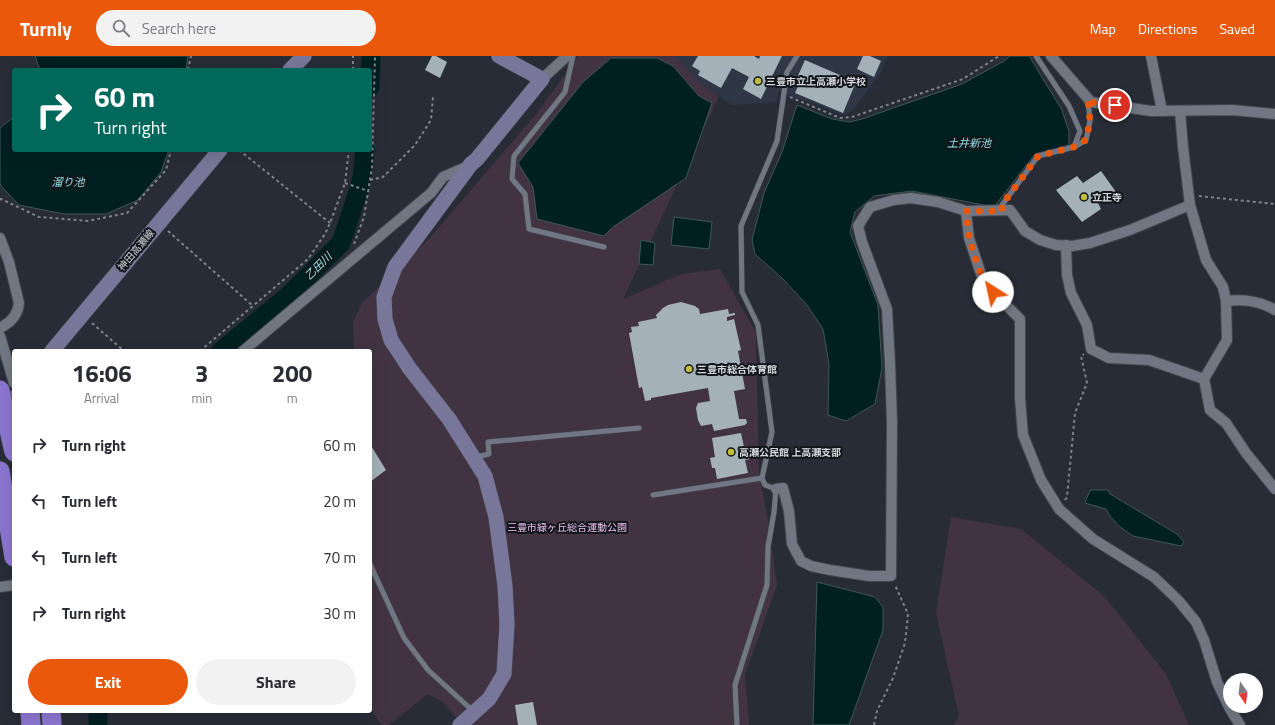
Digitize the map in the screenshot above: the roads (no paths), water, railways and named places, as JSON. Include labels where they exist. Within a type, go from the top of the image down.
[{"type":"highway","points":[[0,390],[12,443]]},
{"type":"highway","points":[[0,471],[12,546]]},
{"type":"highway","points":[[30,713],[31,725]]},
{"type":"highway","points":[[51,713],[52,725]]},
{"type":"street","points":[[292,68],[304,56]]},
{"type":"street","points":[[498,56],[542,79]]},
{"type":"street","points":[[245,349],[431,193],[443,178],[461,170],[477,159],[542,79],[567,56]]},
{"type":"street","points":[[1051,56],[1090,102],[1150,111],[1232,110],[1275,114]]},
{"type":"street","points":[[1151,56],[1162,111]]},
{"type":"street","points":[[1180,111],[1190,200],[1206,260],[1223,287],[1226,301],[1227,340],[1204,379],[1210,410],[1226,423],[1246,453],[1275,489]]},
{"type":"street","name":"神田高瀬線","points":[[54,349],[218,152]]},
{"type":"street","points":[[460,725],[489,699],[504,674],[507,624],[505,586],[496,517],[485,476],[449,419],[410,369],[391,340],[385,319],[384,297],[395,267],[471,164]]},
{"type":"street","points":[[776,489],[783,488],[789,511],[792,544],[801,561],[811,566],[830,570],[869,576],[892,576],[892,422],[887,309],[862,242],[858,226],[870,207],[894,200],[911,198],[938,202],[966,211],[1010,210],[1025,231],[1040,240],[1056,245],[1072,246],[1090,243],[1117,234],[1190,200]]},
{"type":"street","points":[[966,211],[969,238],[984,283],[1020,319],[1020,398],[1023,435],[1041,480],[1059,509],[1093,539],[1154,577],[1178,600],[1196,622],[1204,640],[1217,682],[1230,709],[1240,725]]},
{"type":"street","points":[[0,238],[9,262],[19,303],[19,307],[11,321],[0,328]]},
{"type":"street","points":[[1066,245],[1067,275],[1071,293],[1087,325],[1092,349],[1109,358],[1148,360],[1204,379]]},
{"type":"street","points":[[1226,301],[1239,299],[1268,305],[1275,310]]},
{"type":"street","points":[[0,336],[12,376]]},
{"type":"street","points":[[0,416],[12,401]]},
{"type":"street","points":[[0,448],[12,445]]},
{"type":"street","points":[[0,587],[12,585]]},
{"type":"lane","points":[[573,56],[565,92],[514,156],[512,179],[525,194],[529,229],[604,247]]},
{"type":"lane","points":[[738,725],[735,685],[767,585],[768,547],[776,489],[765,485],[762,478],[772,432],[758,325],[742,292],[741,226],[777,141],[787,72],[797,56]]},
{"type":"lane","points":[[1036,56],[1069,106],[1080,132],[1074,147]]},
{"type":"lane","points":[[1002,211],[1002,205],[1038,156],[1074,147],[1086,140],[1090,121],[1088,99]]},
{"type":"lane","points":[[474,458],[489,454],[488,442],[639,428]]},
{"type":"lane","points":[[653,494],[762,478]]},
{"type":"lane","points":[[372,568],[404,638],[428,670],[473,712]]},
{"type":"water","points":[[35,56],[188,56],[186,68],[39,68]]},
{"type":"water","name":"土井新池","points":[[1010,56],[1029,56],[1062,110],[1069,132],[1069,145],[1035,154],[994,207],[912,191],[874,196],[855,212],[850,232],[878,305],[882,368],[875,404],[846,421],[828,415],[829,364],[823,329],[807,305],[782,278],[755,254],[752,240],[764,193],[782,152],[797,105],[832,119],[849,122],[862,119],[962,84],[1004,61]]},
{"type":"water","points":[[611,58],[657,58],[673,66],[699,96],[712,103],[686,178],[613,227],[604,236],[537,219],[533,187],[518,163],[583,82]]},
{"type":"water","name":"溜り池","points":[[12,119],[12,152],[168,152],[161,172],[138,200],[106,214],[64,214],[19,205],[1,186],[0,128]]},
{"type":"water","points":[[674,217],[712,222],[709,249],[671,245]]},
{"type":"water","points":[[641,240],[655,243],[653,265],[639,264]]},
{"type":"water","points":[[1090,490],[1108,490],[1110,494],[1177,534],[1184,542],[1181,546],[1133,536],[1120,527],[1106,509],[1085,503]]},
{"type":"water","points":[[817,582],[875,597],[883,607],[883,630],[849,725],[813,725]]},
{"type":"waterway","name":"乙田川","points":[[371,56],[371,68]]},
{"type":"waterway","name":"乙田川","points":[[223,349],[288,296],[341,243],[359,189],[365,152]]},
{"type":"waterway","name":"乙田川","points":[[98,713],[98,725]]},
{"type":"place","name":"三豊市立上高瀬小学校","points":[[758,81]]},
{"type":"place","name":"立正寺","points":[[1084,197]]},
{"type":"place","name":"三豊市総合体育館","points":[[689,369]]},
{"type":"place","name":"高瀬公民館 上高瀬支部","points":[[731,452]]},
{"type":"park label","name":"三豊市緑ヶ丘総合運動公園","points":[[567,527]]}]
